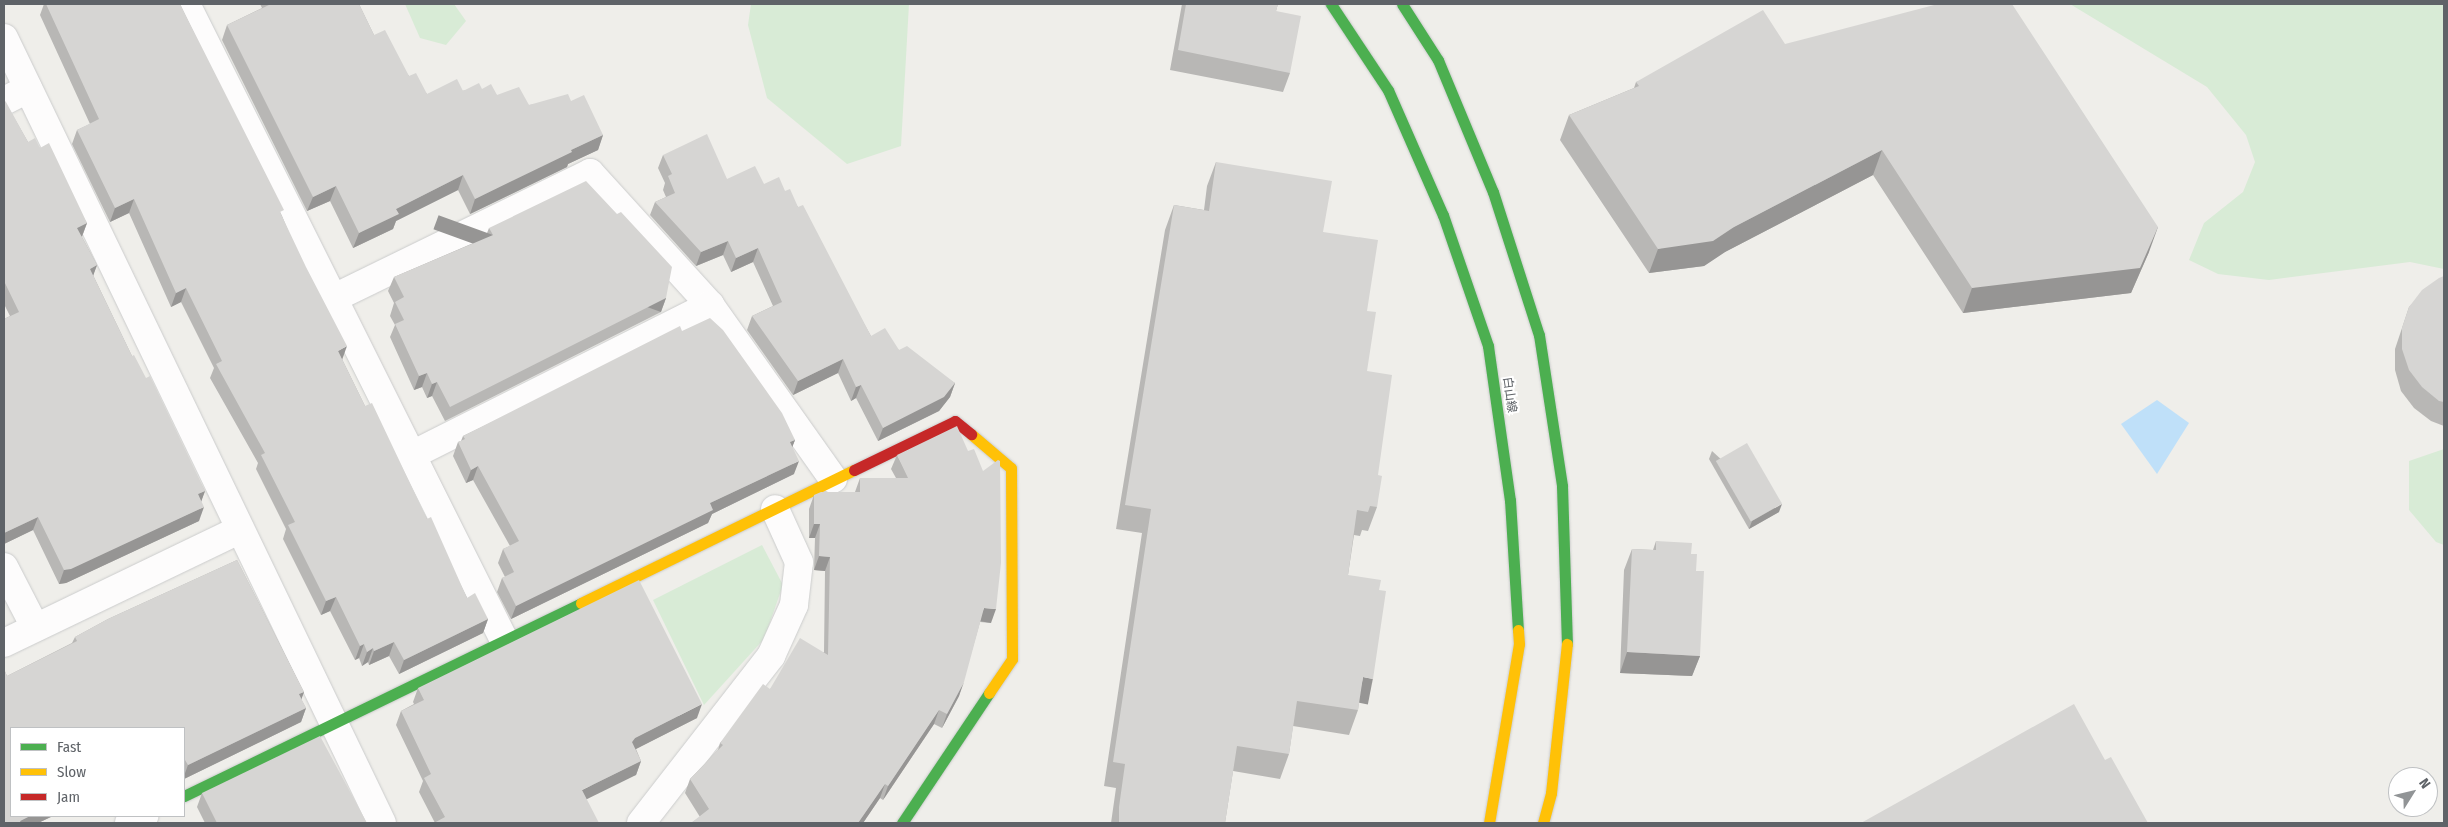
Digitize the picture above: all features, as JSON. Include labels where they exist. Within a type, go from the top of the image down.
[{"type":"street","points":[[186,4],[504,640]]},
{"type":"street","name":"白山線","points":[[1331,4],[1388,90],[1443,215],[1488,346],[1510,500],[1519,644],[1489,823]]},
{"type":"street","points":[[1402,4],[1438,60],[1490,184],[1539,334],[1562,486],[1568,632],[1560,725],[1551,793],[1543,823]]},
{"type":"street","points":[[4,38],[239,530],[382,823]]},
{"type":"street","points":[[4,101],[28,89]]},
{"type":"street","points":[[334,298],[590,173],[710,305],[833,479]]},
{"type":"street","points":[[412,455],[710,305]]},
{"type":"street","points":[[185,796],[332,722],[955,421],[1011,468],[1012,659],[902,823]]},
{"type":"street","points":[[641,823],[771,656],[794,605],[799,562],[776,509]]},
{"type":"street","points":[[4,642],[239,530]]},
{"type":"street","points":[[4,567],[35,627]]},
{"type":"street","points":[[129,823],[142,817]]},
{"type":"green space","points":[[405,4],[454,4],[466,21],[446,45],[420,38]]},
{"type":"green space","points":[[751,4],[909,4],[901,146],[847,164],[767,98],[748,25]]},
{"type":"green space","points":[[2070,4],[2444,4],[2444,269],[2410,262],[2269,280],[2218,274],[2189,260],[2204,223],[2243,192],[2255,162],[2246,135],[2207,87]]},
{"type":"green space","points":[[2444,449],[2444,545],[2436,542],[2409,510],[2409,461]]},
{"type":"green space","points":[[762,545],[783,585],[764,639],[704,705],[653,600]]},
{"type":"water","points":[[2157,400],[2189,423],[2157,474],[2121,424]]},
{"type":"building","points":[[46,4],[180,4],[284,210],[280,212],[347,346],[338,351],[365,406],[372,403],[427,519],[431,517],[467,598],[475,593],[488,619],[404,660],[394,642],[374,651],[373,648],[367,652],[364,644],[360,646],[336,597],[326,601],[288,525],[295,522],[261,455],[265,453],[216,364],[222,361],[186,288],[176,293],[134,199],[115,208],[77,130],[99,119]]},
{"type":"building","points":[[271,4],[359,4],[374,35],[385,30],[409,76],[416,73],[427,94],[457,79],[463,91],[479,83],[482,89],[491,84],[497,95],[519,87],[529,105],[568,94],[571,101],[584,95],[603,135],[475,199],[463,175],[396,209],[399,214],[359,233],[336,186],[313,197],[227,25]]},
{"type":"building","points":[[1186,4],[1278,4],[1276,11],[1301,16],[1290,73],[1178,50]]},
{"type":"building","points":[[1938,4],[2012,4],[2158,227],[2140,268],[1972,288],[1882,150],[1734,227],[1713,241],[1658,249],[1569,115],[1639,86],[1636,82],[1763,10],[1785,44]]},
{"type":"building","points":[[4,100],[28,142],[35,138],[40,148],[49,143],[87,223],[77,228],[97,265],[90,269],[132,356],[134,355],[146,378],[150,376],[205,491],[198,494],[204,507],[71,569],[64,570],[38,517],[4,533],[4,319],[19,312],[4,281]]},
{"type":"building","points":[[707,134],[727,179],[755,166],[764,184],[779,177],[785,191],[790,189],[798,207],[803,205],[871,336],[885,328],[899,350],[907,346],[955,383],[944,397],[883,428],[861,385],[856,387],[843,359],[798,381],[752,316],[782,302],[758,248],[736,258],[728,241],[701,252],[655,202],[675,193],[668,176],[672,174],[663,155]]},
{"type":"building","points":[[1216,162],[1332,181],[1323,232],[1378,240],[1367,311],[1376,312],[1367,371],[1392,375],[1378,475],[1382,476],[1377,507],[1370,506],[1368,512],[1357,510],[1348,575],[1381,580],[1379,590],[1386,591],[1373,679],[1363,677],[1358,710],[1297,701],[1289,754],[1237,746],[1225,823],[1119,823],[1119,807],[1125,764],[1113,762],[1151,509],[1125,505],[1174,205],[1209,211]]},
{"type":"building","points":[[586,181],[617,214],[621,212],[672,267],[666,298],[450,407],[437,382],[432,384],[427,373],[419,376],[395,324],[404,320],[395,302],[404,297],[394,277],[493,235],[489,228]]},
{"type":"building","points":[[2444,276],[2444,402],[2439,401],[2422,387],[2409,370],[2402,349],[2402,328],[2409,307],[2422,290]]},
{"type":"building","points":[[710,318],[723,330],[782,413],[795,440],[790,442],[799,461],[710,503],[713,510],[516,606],[502,578],[514,572],[503,549],[519,541],[478,466],[471,470],[458,442],[465,439],[463,436],[680,326],[682,331]]},
{"type":"building","points":[[957,426],[968,451],[974,449],[983,471],[998,460],[1000,461],[1001,563],[996,609],[984,608],[964,682],[947,714],[939,710],[888,786],[885,784],[858,823],[691,823],[709,809],[690,779],[723,745],[720,743],[763,684],[770,689],[800,638],[828,655],[830,557],[819,556],[820,524],[814,524],[814,495],[821,492],[860,492],[860,478],[908,478],[897,455]]},
{"type":"building","points":[[1747,443],[1782,504],[1751,522],[1716,461]]},
{"type":"building","points":[[1656,541],[1692,543],[1691,554],[1697,554],[1696,571],[1704,571],[1700,656],[1627,652],[1632,549],[1656,550]]},
{"type":"building","points":[[237,560],[304,692],[299,694],[306,708],[188,765],[185,760],[185,727],[10,727],[10,817],[28,817],[20,821],[21,823],[4,823],[4,669],[7,676],[77,641],[75,637],[108,619]]},
{"type":"building","points":[[639,580],[702,704],[635,738],[632,742],[641,761],[582,790],[599,823],[434,823],[445,817],[424,778],[431,774],[401,711],[424,700],[418,688]]},
{"type":"building","points":[[2074,704],[2105,760],[2111,757],[2148,823],[1861,823]]},
{"type":"building","points":[[320,736],[367,823],[217,823],[202,793]]},
{"type":"traffic: fast","points":[[1331,4],[1388,90],[1443,215],[1488,346],[1510,500],[1518,630]]},
{"type":"traffic: fast","points":[[1402,4],[1438,60],[1493,192],[1539,335],[1562,486],[1567,644]]},
{"type":"traffic: fast","points":[[185,796],[581,603]]},
{"type":"traffic: fast","points":[[902,823],[989,693]]},
{"type":"traffic: slow","points":[[971,434],[1011,468],[1012,659],[989,693]]},
{"type":"traffic: slow","points":[[581,603],[854,470]]},
{"type":"traffic: slow","points":[[1489,823],[1519,644],[1518,630]]},
{"type":"traffic: slow","points":[[1543,823],[1551,793],[1567,644]]},
{"type":"traffic: jam","points":[[854,470],[955,421],[971,434]]}]
